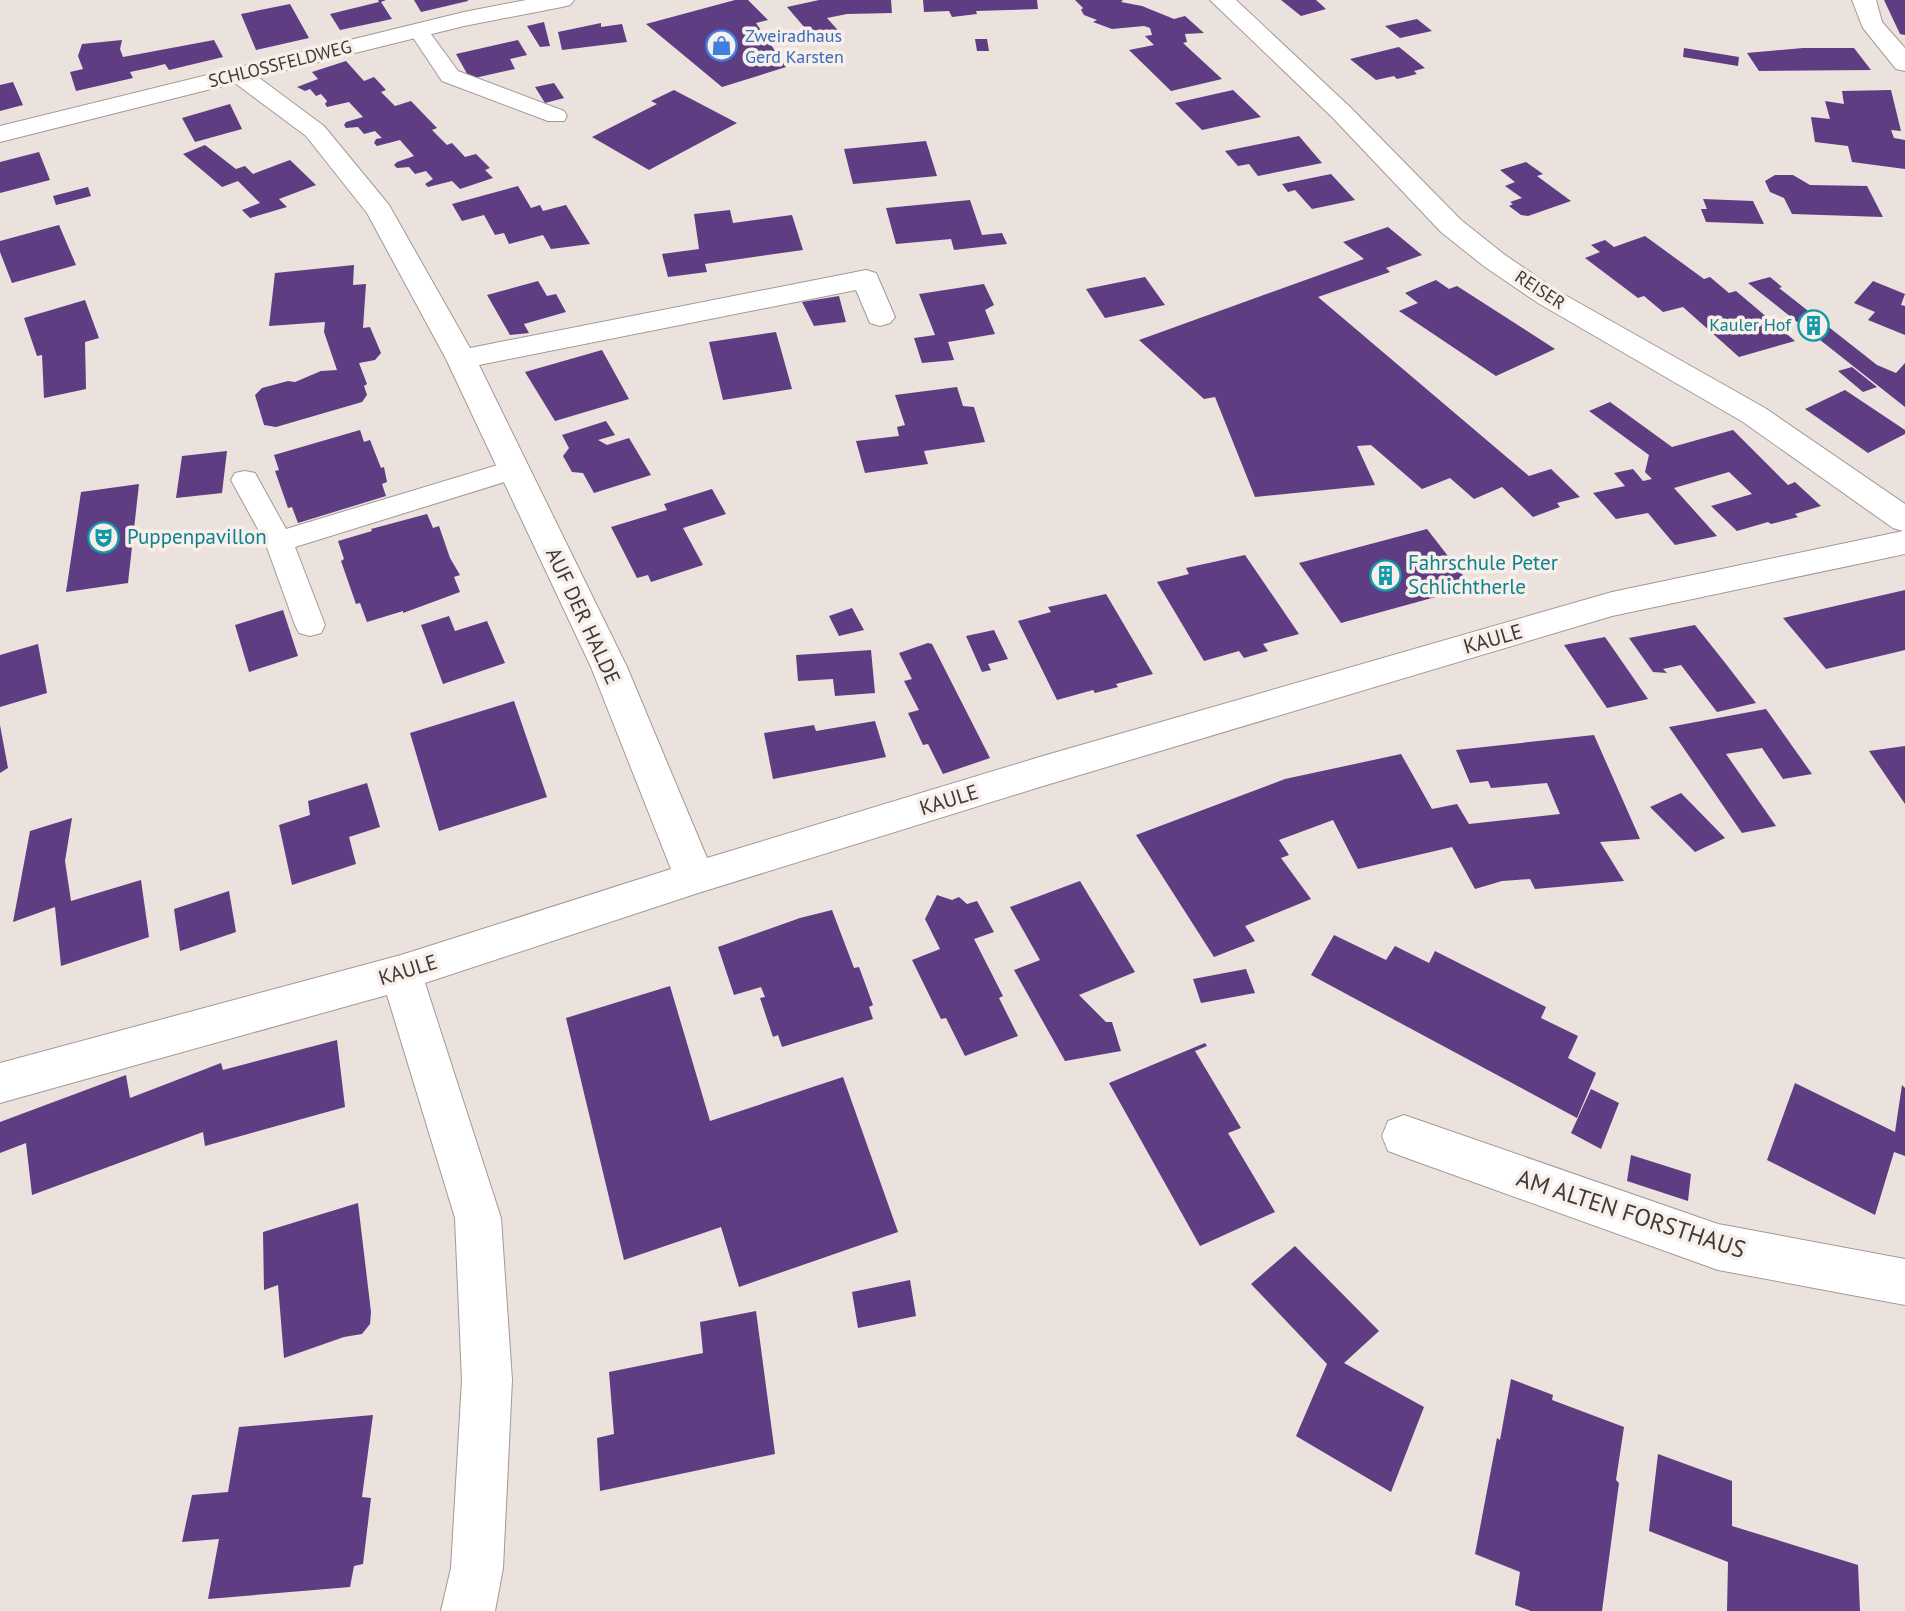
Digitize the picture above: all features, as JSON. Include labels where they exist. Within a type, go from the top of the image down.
[{"type":"street","name":"SCHLOSSFELDWEG","points":[[0,134],[418,30],[562,0]]},
{"type":"street","name":"REISER","points":[[1222,0],[1341,112],[1451,226],[1495,261],[1548,297],[1754,415],[1905,520]]},
{"type":"street","points":[[1864,0],[1871,23],[1905,64]]},
{"type":"street","name":"AUF DER HALDE","points":[[238,74],[315,131],[379,211],[461,359],[608,667],[695,877]]},
{"type":"street","points":[[461,359],[866,279],[880,317]]},
{"type":"street","name":"KAULE","points":[[0,1083],[401,973],[695,877],[1201,724],[1612,604],[1905,542]]},
{"type":"street","points":[[401,973],[478,1217],[487,1380],[477,1568],[468,1611]]},
{"type":"street","name":"AM ALTEN FORSTHAUS","points":[[1404,1136],[1717,1247],[1905,1282]]},
{"type":"lane","points":[[418,30],[450,76],[556,116]]},
{"type":"lane","points":[[279,542],[514,469]]},
{"type":"lane","points":[[245,480],[279,542],[310,625]]},
{"type":"building","points":[[378,0],[386,0],[381,2],[392,19],[340,30],[330,14],[379,2]]},
{"type":"building","points":[[414,0],[468,0],[468,1],[421,12]]},
{"type":"building","name":"Zweiradhaus Gerd Karsten","points":[[735,0],[748,0],[768,20],[756,23],[786,67],[722,87],[646,24]]},
{"type":"building","points":[[819,0],[891,0],[892,13],[847,14],[827,18],[843,36],[817,42],[787,7]]},
{"type":"building","points":[[923,0],[1037,0],[1038,9],[976,11],[977,14],[952,17],[949,11],[924,12]]},
{"type":"building","points":[[1075,0],[1123,0],[1121,2],[1142,6],[1174,19],[1185,16],[1204,33],[1185,34],[1187,42],[1183,43],[1222,79],[1171,91],[1129,50],[1154,45],[1145,36],[1152,35],[1150,28],[1144,26],[1112,29],[1093,22],[1097,20],[1084,15],[1081,10],[1083,8]]},
{"type":"building","points":[[1281,0],[1316,0],[1326,9],[1301,16]]},
{"type":"building","points":[[1884,0],[1905,0],[1905,35],[1900,34]]},
{"type":"building","points":[[290,4],[309,38],[256,50],[241,14]]},
{"type":"building","points":[[1417,19],[1432,31],[1400,38],[1385,26]]},
{"type":"building","points":[[544,22],[550,46],[540,47],[527,26]]},
{"type":"building","points":[[601,23],[601,27],[622,24],[627,42],[562,50],[558,32]]},
{"type":"building","points":[[975,39],[987,39],[989,51],[977,51]]},
{"type":"building","points":[[122,40],[120,49],[123,57],[214,40],[223,57],[169,70],[165,64],[130,72],[133,78],[76,91],[70,72],[83,69],[78,56],[82,44]]},
{"type":"building","points":[[518,40],[527,55],[510,59],[515,69],[470,79],[456,54]]},
{"type":"building","points":[[1399,47],[1425,68],[1414,71],[1417,74],[1397,79],[1394,76],[1376,80],[1350,59]]},
{"type":"building","points":[[1684,48],[1739,57],[1738,66],[1683,57]]},
{"type":"building","points":[[1803,48],[1854,48],[1871,70],[1759,71],[1747,53]]},
{"type":"building","points":[[346,61],[364,81],[374,77],[386,90],[381,92],[395,106],[411,101],[437,128],[432,130],[447,145],[452,143],[465,157],[476,154],[490,168],[485,170],[493,178],[460,189],[452,181],[428,187],[425,184],[433,179],[426,171],[415,174],[409,167],[397,168],[394,165],[414,156],[400,140],[377,146],[374,143],[376,139],[382,138],[375,131],[364,134],[358,127],[346,128],[344,125],[363,117],[349,102],[327,107],[327,101],[321,94],[316,96],[310,89],[305,91],[297,87],[318,79],[312,72]]},
{"type":"building","points":[[13,82],[23,105],[0,111],[0,85]]},
{"type":"building","points":[[554,83],[564,98],[545,103],[535,87]]},
{"type":"building","points":[[674,90],[737,123],[649,170],[592,137],[657,104],[651,101]]},
{"type":"building","points":[[1233,90],[1261,117],[1202,130],[1175,103]]},
{"type":"building","points":[[1891,90],[1901,131],[1891,130],[1894,138],[1905,140],[1905,169],[1852,162],[1848,146],[1815,142],[1811,117],[1830,119],[1825,101],[1844,104],[1842,91]]},
{"type":"building","points":[[230,104],[242,129],[195,142],[182,118]]},
{"type":"building","points":[[1299,136],[1322,163],[1258,176],[1249,164],[1238,166],[1225,151]]},
{"type":"building","points":[[926,141],[937,176],[853,184],[844,149]]},
{"type":"building","points":[[205,145],[236,169],[245,166],[253,174],[290,160],[316,185],[279,199],[287,207],[250,218],[242,210],[260,203],[238,181],[222,187],[183,154]]},
{"type":"building","points":[[39,152],[50,180],[0,193],[0,162]]},
{"type":"building","points":[[1526,162],[1543,174],[1537,176],[1571,201],[1528,216],[1521,215],[1509,206],[1513,204],[1510,202],[1522,198],[1505,186],[1515,182],[1500,170]]},
{"type":"building","points":[[1331,174],[1355,200],[1312,209],[1295,190],[1288,192],[1282,184]]},
{"type":"building","points":[[1775,175],[1793,175],[1810,185],[1867,186],[1883,217],[1792,214],[1784,198],[1770,192],[1765,181]]},
{"type":"building","points":[[518,186],[531,208],[540,205],[543,211],[566,205],[590,244],[551,249],[543,235],[509,244],[504,233],[495,235],[484,215],[462,221],[452,204]]},
{"type":"building","points":[[88,187],[91,196],[56,205],[53,196]]},
{"type":"building","points":[[1703,199],[1753,201],[1764,224],[1706,222],[1701,209],[1707,209]]},
{"type":"building","points":[[970,200],[982,235],[1002,233],[1007,244],[954,250],[951,239],[896,244],[886,208]]},
{"type":"building","points":[[730,210],[733,223],[792,215],[803,250],[705,264],[707,272],[668,277],[662,254],[699,249],[694,214]]},
{"type":"building","points":[[59,225],[76,265],[12,283],[0,252],[0,241]]},
{"type":"building","points":[[1388,227],[1422,255],[1386,268],[1390,272],[1318,297],[1529,476],[1551,469],[1580,497],[1557,503],[1560,507],[1533,517],[1502,487],[1474,499],[1450,478],[1422,489],[1371,445],[1357,446],[1375,485],[1255,497],[1215,397],[1204,399],[1139,340],[1364,259],[1343,242]]},
{"type":"building","points":[[1645,236],[1704,279],[1710,277],[1729,293],[1736,291],[1795,341],[1739,357],[1683,307],[1663,312],[1644,296],[1638,298],[1585,258],[1600,252],[1591,245],[1605,240],[1614,247]]},
{"type":"building","points":[[354,265],[353,285],[366,284],[363,328],[370,327],[381,353],[375,360],[359,363],[367,384],[364,386],[367,395],[362,402],[276,427],[264,425],[255,395],[262,388],[288,381],[295,382],[321,371],[337,370],[324,332],[325,322],[269,326],[275,273]]},
{"type":"building","points":[[1145,277],[1165,305],[1105,318],[1086,289]]},
{"type":"building","name":"Kauler Hof","points":[[1770,277],[1782,287],[1779,288],[1877,365],[1896,373],[1905,363],[1905,407],[1748,283]]},
{"type":"building","points":[[1436,280],[1449,289],[1457,286],[1555,349],[1496,376],[1399,311],[1418,303],[1405,293]]},
{"type":"building","points":[[538,281],[547,296],[556,294],[566,312],[524,324],[529,333],[510,335],[487,295]]},
{"type":"building","points":[[1873,281],[1905,294],[1901,305],[1905,306],[1905,335],[1868,320],[1875,312],[1854,303]]},
{"type":"building","points":[[984,284],[994,305],[985,310],[995,334],[948,342],[954,360],[922,363],[914,338],[935,335],[919,294]]},
{"type":"building","points":[[839,296],[846,322],[814,326],[802,302]]},
{"type":"building","points":[[85,300],[99,338],[85,342],[86,389],[44,398],[42,355],[37,356],[24,318]]},
{"type":"building","points":[[776,332],[792,389],[723,400],[709,342]]},
{"type":"building","points":[[602,350],[629,399],[555,421],[525,372]]},
{"type":"building","points":[[1852,367],[1877,387],[1863,392],[1838,371]]},
{"type":"building","points":[[957,387],[963,406],[974,407],[985,442],[924,451],[928,464],[865,473],[856,441],[899,436],[897,427],[905,425],[895,395]]},
{"type":"building","points":[[1845,390],[1905,430],[1905,434],[1868,453],[1805,409]]},
{"type":"building","points":[[1610,402],[1672,447],[1733,430],[1788,485],[1795,482],[1821,506],[1795,514],[1798,517],[1737,531],[1711,506],[1752,494],[1729,472],[1674,488],[1717,536],[1675,545],[1648,513],[1616,519],[1593,493],[1625,486],[1614,473],[1633,469],[1643,481],[1652,479],[1645,472],[1649,455],[1589,411]]},
{"type":"building","points":[[606,421],[615,435],[598,440],[607,445],[629,438],[651,475],[594,493],[583,473],[572,472],[563,456],[569,448],[562,435]]},
{"type":"building","points":[[360,430],[364,442],[370,440],[381,468],[384,467],[387,482],[382,484],[386,496],[298,523],[292,507],[288,508],[275,471],[279,470],[274,455]]},
{"type":"building","points":[[227,451],[222,493],[176,498],[182,456]]},
{"type":"building","name":"Puppenpavillon","points":[[139,484],[128,583],[66,592],[81,492]]},
{"type":"building","points":[[712,489],[726,514],[683,528],[703,565],[651,582],[648,575],[637,578],[611,527],[667,510],[664,504]]},
{"type":"building","points":[[427,514],[433,528],[439,526],[450,558],[460,575],[454,577],[460,592],[403,613],[367,622],[360,603],[356,604],[341,561],[344,559],[338,541]]},
{"type":"building","name":"Fahrschule Peter Schlichtherle","points":[[1427,529],[1472,587],[1341,623],[1299,563]]},
{"type":"building","points":[[1245,555],[1299,634],[1263,644],[1268,651],[1244,658],[1239,651],[1204,661],[1157,582],[1189,574],[1186,568]]},
{"type":"building","points":[[1905,590],[1905,650],[1826,669],[1783,618]]},
{"type":"building","points":[[1106,594],[1153,674],[1116,684],[1118,687],[1095,693],[1093,690],[1057,700],[1018,621],[1051,612],[1048,607]]},
{"type":"building","points":[[852,608],[864,630],[839,636],[829,616]]},
{"type":"building","points":[[283,610],[298,656],[249,672],[235,625]]},
{"type":"building","points":[[449,616],[455,631],[487,621],[505,663],[443,684],[421,625]]},
{"type":"building","points":[[1695,625],[1756,703],[1717,712],[1681,665],[1663,669],[1667,673],[1653,672],[1629,638]]},
{"type":"building","points":[[994,630],[1008,659],[988,664],[991,670],[982,672],[966,636]]},
{"type":"building","points":[[1605,637],[1648,699],[1607,708],[1564,645]]},
{"type":"building","points":[[38,644],[47,693],[0,707],[0,655]]},
{"type":"building","points":[[932,644],[990,758],[943,774],[928,744],[923,745],[908,713],[919,710],[904,681],[912,679],[899,653]]},
{"type":"building","points":[[871,650],[875,693],[835,696],[833,679],[798,681],[796,655]]},
{"type":"building","points":[[514,701],[547,797],[439,831],[410,733]]},
{"type":"building","points":[[1766,709],[1812,774],[1783,779],[1762,748],[1726,754],[1776,826],[1742,833],[1669,727]]},
{"type":"building","points":[[875,721],[886,757],[773,779],[764,733],[814,725],[816,731]]},
{"type":"building","points":[[0,725],[8,768],[0,773]]},
{"type":"building","points":[[1594,735],[1640,839],[1600,842],[1624,881],[1535,889],[1530,879],[1502,881],[1475,889],[1452,847],[1358,869],[1333,820],[1279,840],[1289,855],[1281,858],[1311,899],[1245,926],[1255,941],[1214,957],[1136,835],[1285,779],[1401,754],[1432,809],[1457,804],[1469,824],[1560,814],[1547,783],[1491,788],[1488,781],[1470,783],[1456,750]]},
{"type":"building","points":[[1905,746],[1905,804],[1869,751]]},
{"type":"building","points":[[367,783],[380,827],[349,837],[356,864],[292,885],[279,825],[310,815],[308,801]]},
{"type":"building","points":[[1681,793],[1725,838],[1695,852],[1650,807]]},
{"type":"building","points":[[72,818],[65,861],[71,901],[141,880],[149,937],[61,966],[55,907],[13,922],[30,831]]},
{"type":"building","points":[[1080,881],[1135,972],[1079,995],[1106,1022],[1112,1022],[1121,1051],[1065,1061],[1014,970],[1040,960],[1010,907]]},
{"type":"building","points":[[229,891],[236,932],[180,951],[174,909]]},
{"type":"building","points":[[937,895],[952,900],[959,897],[967,904],[977,901],[994,932],[974,939],[1003,996],[999,998],[1018,1036],[965,1056],[946,1018],[941,1019],[912,960],[940,949],[925,919]]},
{"type":"building","points":[[832,910],[854,968],[859,967],[873,1005],[869,1007],[873,1019],[782,1047],[778,1035],[773,1037],[760,998],[765,997],[761,987],[734,995],[718,947],[800,918]]},
{"type":"building","points":[[1334,935],[1386,960],[1395,946],[1429,963],[1435,951],[1546,1007],[1541,1018],[1578,1036],[1568,1058],[1596,1073],[1577,1118],[1311,975]]},
{"type":"building","points":[[1246,969],[1255,993],[1201,1003],[1193,979]]},
{"type":"building","points":[[670,986],[710,1121],[843,1077],[898,1232],[739,1287],[721,1227],[624,1260],[566,1018]]},
{"type":"building","points":[[337,1040],[345,1107],[205,1146],[203,1132],[32,1195],[26,1143],[0,1153],[0,1122],[126,1075],[130,1098],[221,1063],[223,1070]]},
{"type":"building","points":[[1205,1043],[1207,1046],[1195,1051],[1241,1128],[1228,1133],[1275,1212],[1200,1246],[1109,1083]]},
{"type":"building","points":[[1795,1083],[1895,1132],[1902,1085],[1905,1088],[1905,1156],[1894,1152],[1875,1215],[1767,1160]]},
{"type":"building","points":[[1591,1089],[1619,1103],[1601,1149],[1571,1133]]},
{"type":"building","points":[[1631,1155],[1691,1174],[1688,1201],[1627,1181]]},
{"type":"building","points":[[358,1203],[371,1312],[370,1324],[362,1334],[344,1337],[284,1358],[278,1285],[264,1290],[263,1232]]},
{"type":"building","points":[[1295,1246],[1379,1331],[1344,1363],[1424,1407],[1391,1492],[1296,1436],[1327,1364],[1251,1284]]},
{"type":"building","points":[[910,1280],[916,1316],[858,1328],[852,1292]]},
{"type":"building","points":[[756,1311],[775,1454],[600,1491],[597,1438],[614,1434],[609,1372],[703,1353],[700,1322]]},
{"type":"building","points":[[1511,1379],[1553,1395],[1552,1400],[1624,1427],[1602,1611],[1531,1611],[1515,1605],[1520,1572],[1475,1554]]},
{"type":"building","points":[[373,1415],[362,1497],[371,1498],[363,1564],[354,1566],[350,1587],[208,1599],[219,1539],[182,1542],[192,1495],[228,1492],[239,1427]]},
{"type":"building","points":[[1658,1454],[1732,1481],[1732,1526],[1858,1565],[1860,1611],[1727,1611],[1728,1562],[1649,1531]]},
{"type":"place","name":"Zweiradhaus Gerd Karsten","points":[[722,46]]},
{"type":"place","name":"Kauler Hof","points":[[1814,325]]},
{"type":"place","name":"Puppenpavillon","points":[[104,537]]},
{"type":"place","name":"Fahrschule Peter Schlichtherle","points":[[1385,575]]}]
